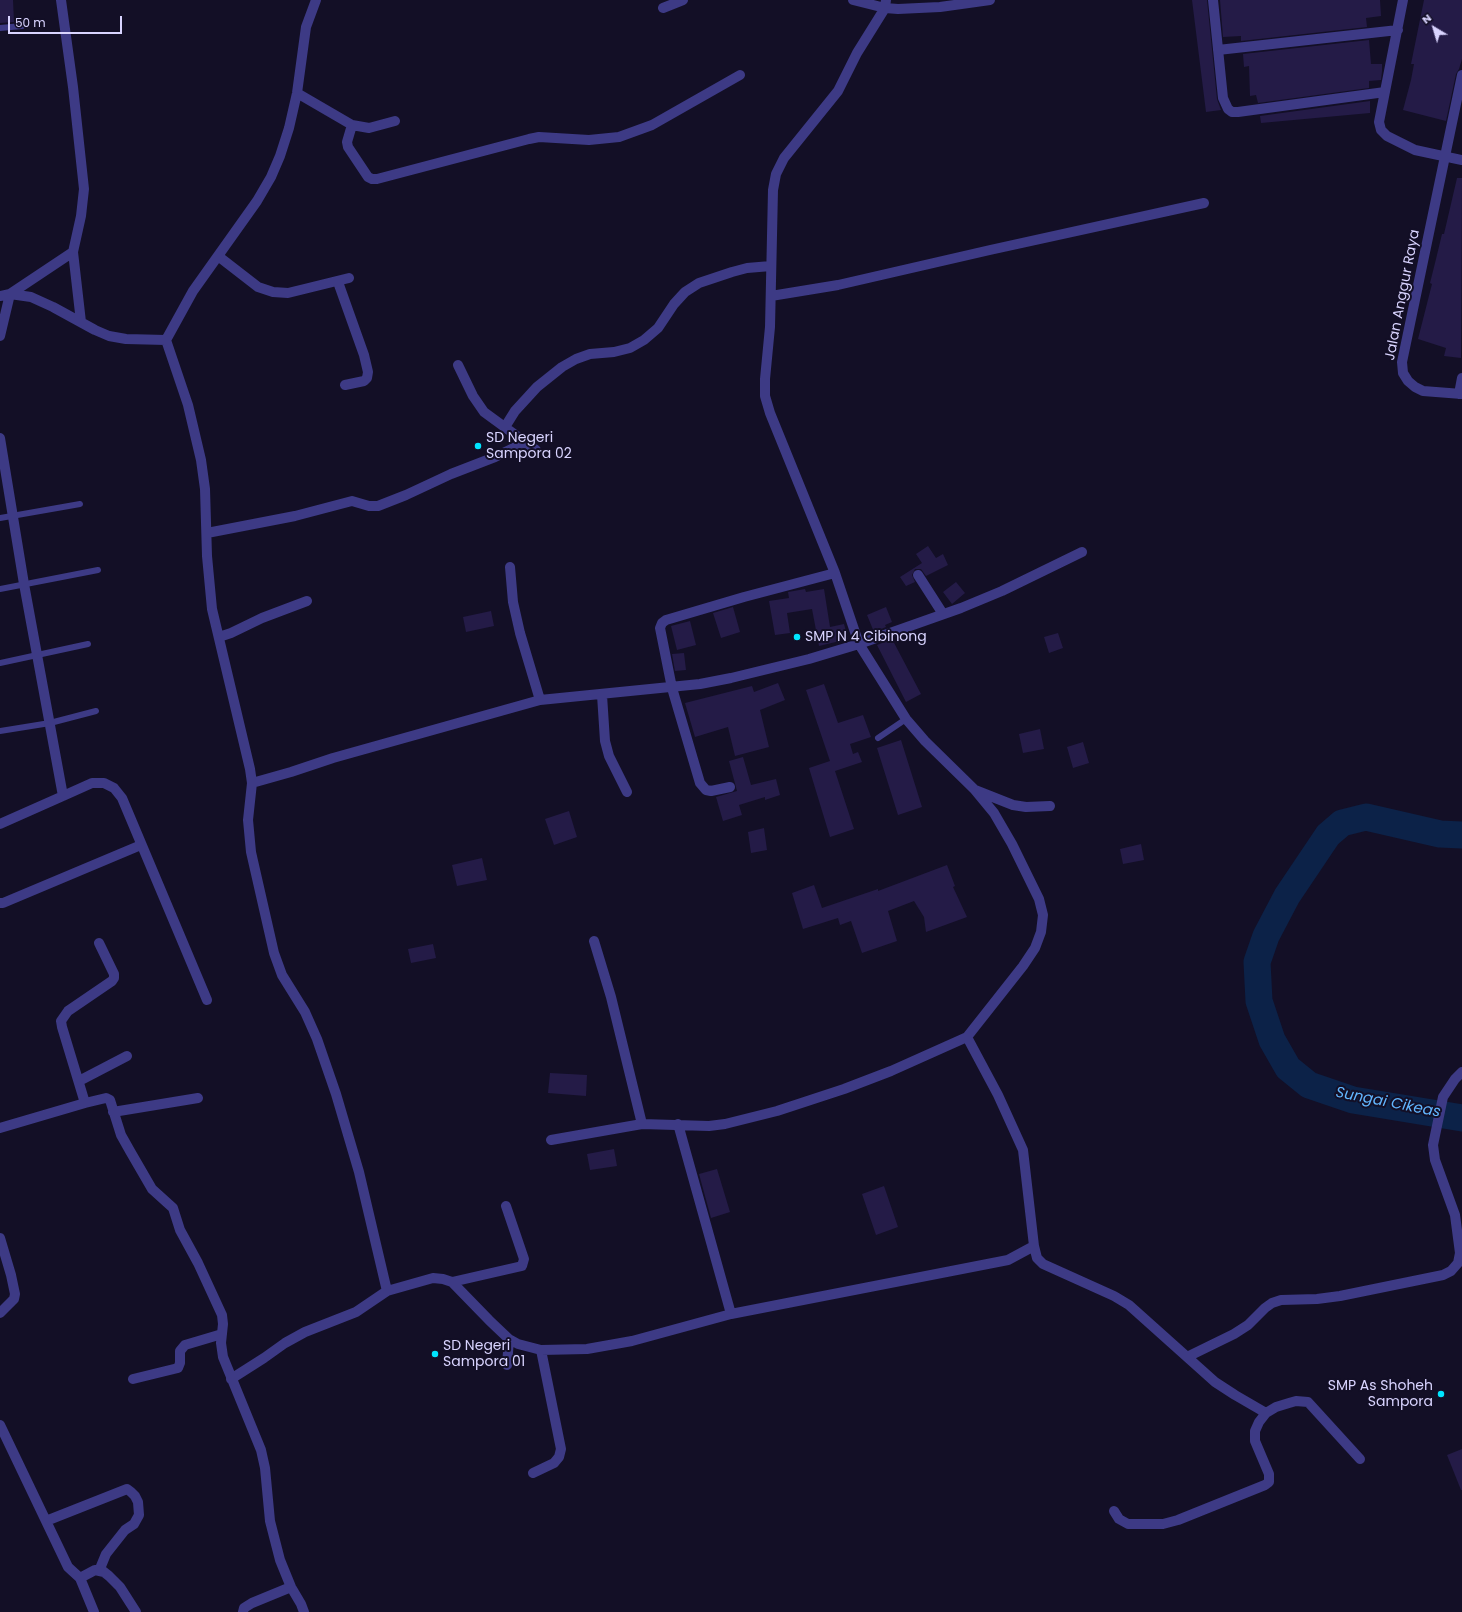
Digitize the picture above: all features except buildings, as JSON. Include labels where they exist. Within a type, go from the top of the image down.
[{"type":"street","points":[[61,0],[73,87],[84,189],[81,216],[73,252],[81,322]]},
{"type":"street","points":[[316,0],[306,27],[297,93],[280,156],[271,177],[257,201],[193,291],[166,340],[188,405],[202,460],[209,581],[219,638],[252,783],[248,820],[251,852],[277,964],[305,1012],[317,1039],[336,1094],[358,1172],[387,1291]]},
{"type":"street","points":[[663,8],[682,0]]},
{"type":"street","points":[[853,0],[918,9],[990,0]]},
{"type":"street","points":[[1213,0],[1223,98],[1228,109],[1232,112],[1385,92]]},
{"type":"street","points":[[1403,0],[1379,122],[1381,130],[1387,136],[1415,150],[1462,160]]},
{"type":"street","points":[[551,1140],[642,1124],[710,1126],[725,1124],[777,1111],[844,1089],[891,1071],[967,1037],[1023,966],[1035,948],[1041,932],[1043,915],[1039,899],[1012,844],[994,813],[975,790],[925,741],[906,719],[859,644],[835,573],[770,413],[766,396],[765,379],[770,327],[773,190],[776,174],[784,158],[838,90],[885,4]]},
{"type":"street","points":[[1218,50],[1398,30]]},
{"type":"street","points":[[352,125],[347,142],[348,147],[368,177],[377,179],[539,137],[589,140],[619,137],[652,125],[740,75]]},
{"type":"street","name":"Jalan Anggur Raya","points":[[1460,394],[1423,391],[1415,387],[1403,373],[1402,362],[1462,75]]},
{"type":"street","points":[[297,93],[352,125],[369,128],[395,121]]},
{"type":"street","points":[[771,296],[838,285],[1204,203]]},
{"type":"street","points":[[5,295],[73,252]]},
{"type":"street","points":[[218,256],[258,287],[273,292],[288,293],[338,282],[349,278]]},
{"type":"street","points":[[505,427],[515,411],[537,387],[562,367],[576,359],[590,354],[614,352],[644,340],[658,328],[674,304],[685,292],[699,283],[740,270],[771,266]]},
{"type":"street","points":[[338,282],[364,355],[368,372],[367,378],[364,381],[345,385]]},
{"type":"street","points":[[5,295],[31,298],[53,307],[109,336],[126,339],[166,340]]},
{"type":"street","points":[[0,336],[5,295]]},
{"type":"street","points":[[458,365],[478,405],[492,418],[536,450]]},
{"type":"street","points":[[1460,394],[1462,378]]},
{"type":"street","points":[[0,438],[24,584],[63,796]]},
{"type":"street","points":[[207,533],[295,516],[352,501],[369,506],[378,506],[451,474],[495,457],[526,442]]},
{"type":"street","points":[[252,783],[333,758],[540,700],[672,688],[731,678],[859,644],[1002,591],[1082,552]]},
{"type":"street","points":[[510,567],[513,602],[520,633],[540,700]]},
{"type":"street","points":[[730,787],[711,791],[706,790],[700,783],[672,688],[660,628],[662,623],[666,620],[744,597],[835,573]]},
{"type":"street","points":[[918,575],[943,614]]},
{"type":"street","points":[[219,638],[262,618],[307,601]]},
{"type":"street","points":[[602,694],[605,741],[614,768],[627,792]]},
{"type":"street","points":[[0,824],[92,784],[104,783],[114,788],[122,798],[207,1000]]},
{"type":"street","points":[[975,790],[1013,805],[1026,807],[1050,806]]},
{"type":"street","points":[[0,903],[141,845]]},
{"type":"street","points":[[594,941],[611,997],[642,1124]]},
{"type":"street","points":[[85,1103],[61,1021],[68,1011],[112,981],[114,978],[114,974],[99,943]]},
{"type":"street","points":[[967,1037],[998,1095],[1023,1150],[1034,1246],[1037,1258],[1043,1264],[1114,1296],[1128,1305],[1215,1382],[1266,1413]]},
{"type":"street","points":[[79,1081],[127,1056]]},
{"type":"street","points":[[1187,1357],[1238,1332],[1265,1308],[1272,1303],[1281,1300],[1317,1299],[1340,1296],[1451,1271],[1458,1263],[1460,1253],[1455,1215],[1435,1160],[1433,1145],[1443,1097],[1455,1079],[1462,1072]]},
{"type":"street","points":[[0,1128],[85,1103],[106,1098],[110,1100],[121,1135],[152,1189],[173,1208],[180,1230],[198,1263],[222,1315],[221,1350],[231,1379],[261,1450],[265,1468],[270,1521],[280,1560],[291,1587],[304,1612]]},
{"type":"street","points":[[113,1112],[198,1098]]},
{"type":"street","points":[[678,1124],[731,1314]]},
{"type":"street","points":[[452,1282],[522,1266],[524,1259],[506,1206]]},
{"type":"street","points":[[0,1238],[15,1294],[14,1299],[0,1313]]},
{"type":"street","points":[[231,1379],[285,1343],[306,1332],[356,1312],[378,1299],[387,1291],[433,1278],[444,1279],[452,1282],[509,1338],[518,1344],[541,1350],[587,1349],[675,1330],[731,1314],[1008,1260],[1034,1246]]},
{"type":"street","points":[[132,1379],[178,1368],[180,1363],[180,1351],[185,1345],[222,1334]]},
{"type":"street","points":[[507,1365],[509,1338]]},
{"type":"street","points":[[533,1474],[554,1463],[559,1458],[561,1449],[541,1350]]},
{"type":"street","points":[[1114,1511],[1119,1519],[1128,1524],[1163,1524],[1178,1520],[1266,1484],[1268,1482],[1269,1474],[1255,1441],[1255,1431],[1259,1422],[1266,1413],[1276,1407],[1296,1401],[1308,1402],[1360,1459]]},
{"type":"street","points":[[0,1425],[68,1567],[80,1578],[94,1612]]},
{"type":"street","points":[[46,1521],[127,1489],[132,1492],[136,1496],[138,1502],[139,1515],[134,1524],[126,1530],[106,1554],[99,1571]]},
{"type":"street","points":[[80,1578],[95,1570],[104,1572],[114,1580],[136,1612]]},
{"type":"street","points":[[243,1612],[244,1608],[252,1603],[291,1587]]},
{"type":"lane","points":[[0,28],[22,26]]},
{"type":"lane","points":[[0,518],[80,504]]},
{"type":"lane","points":[[0,589],[98,570]]},
{"type":"lane","points":[[0,663],[88,644]]},
{"type":"lane","points":[[0,731],[50,722],[96,711]]},
{"type":"lane","points":[[878,738],[906,719]]},
{"type":"waterway","name":"Sungai Cikeas","points":[[1462,835],[1440,834],[1366,817],[1342,823],[1328,835],[1287,896],[1266,936],[1257,962],[1259,1001],[1272,1040],[1288,1068],[1309,1085],[1353,1100],[1462,1118]]},
{"type":"place","name":"SD Negeri Sampora 02","points":[[478,446]]},
{"type":"place","name":"SMP N 4 Cibinong","points":[[797,637]]},
{"type":"place","name":"SD Negeri Sampora 01","points":[[435,1354]]},
{"type":"place","name":"SMP As Shoheh Sampora","points":[[1441,1394]]}]
